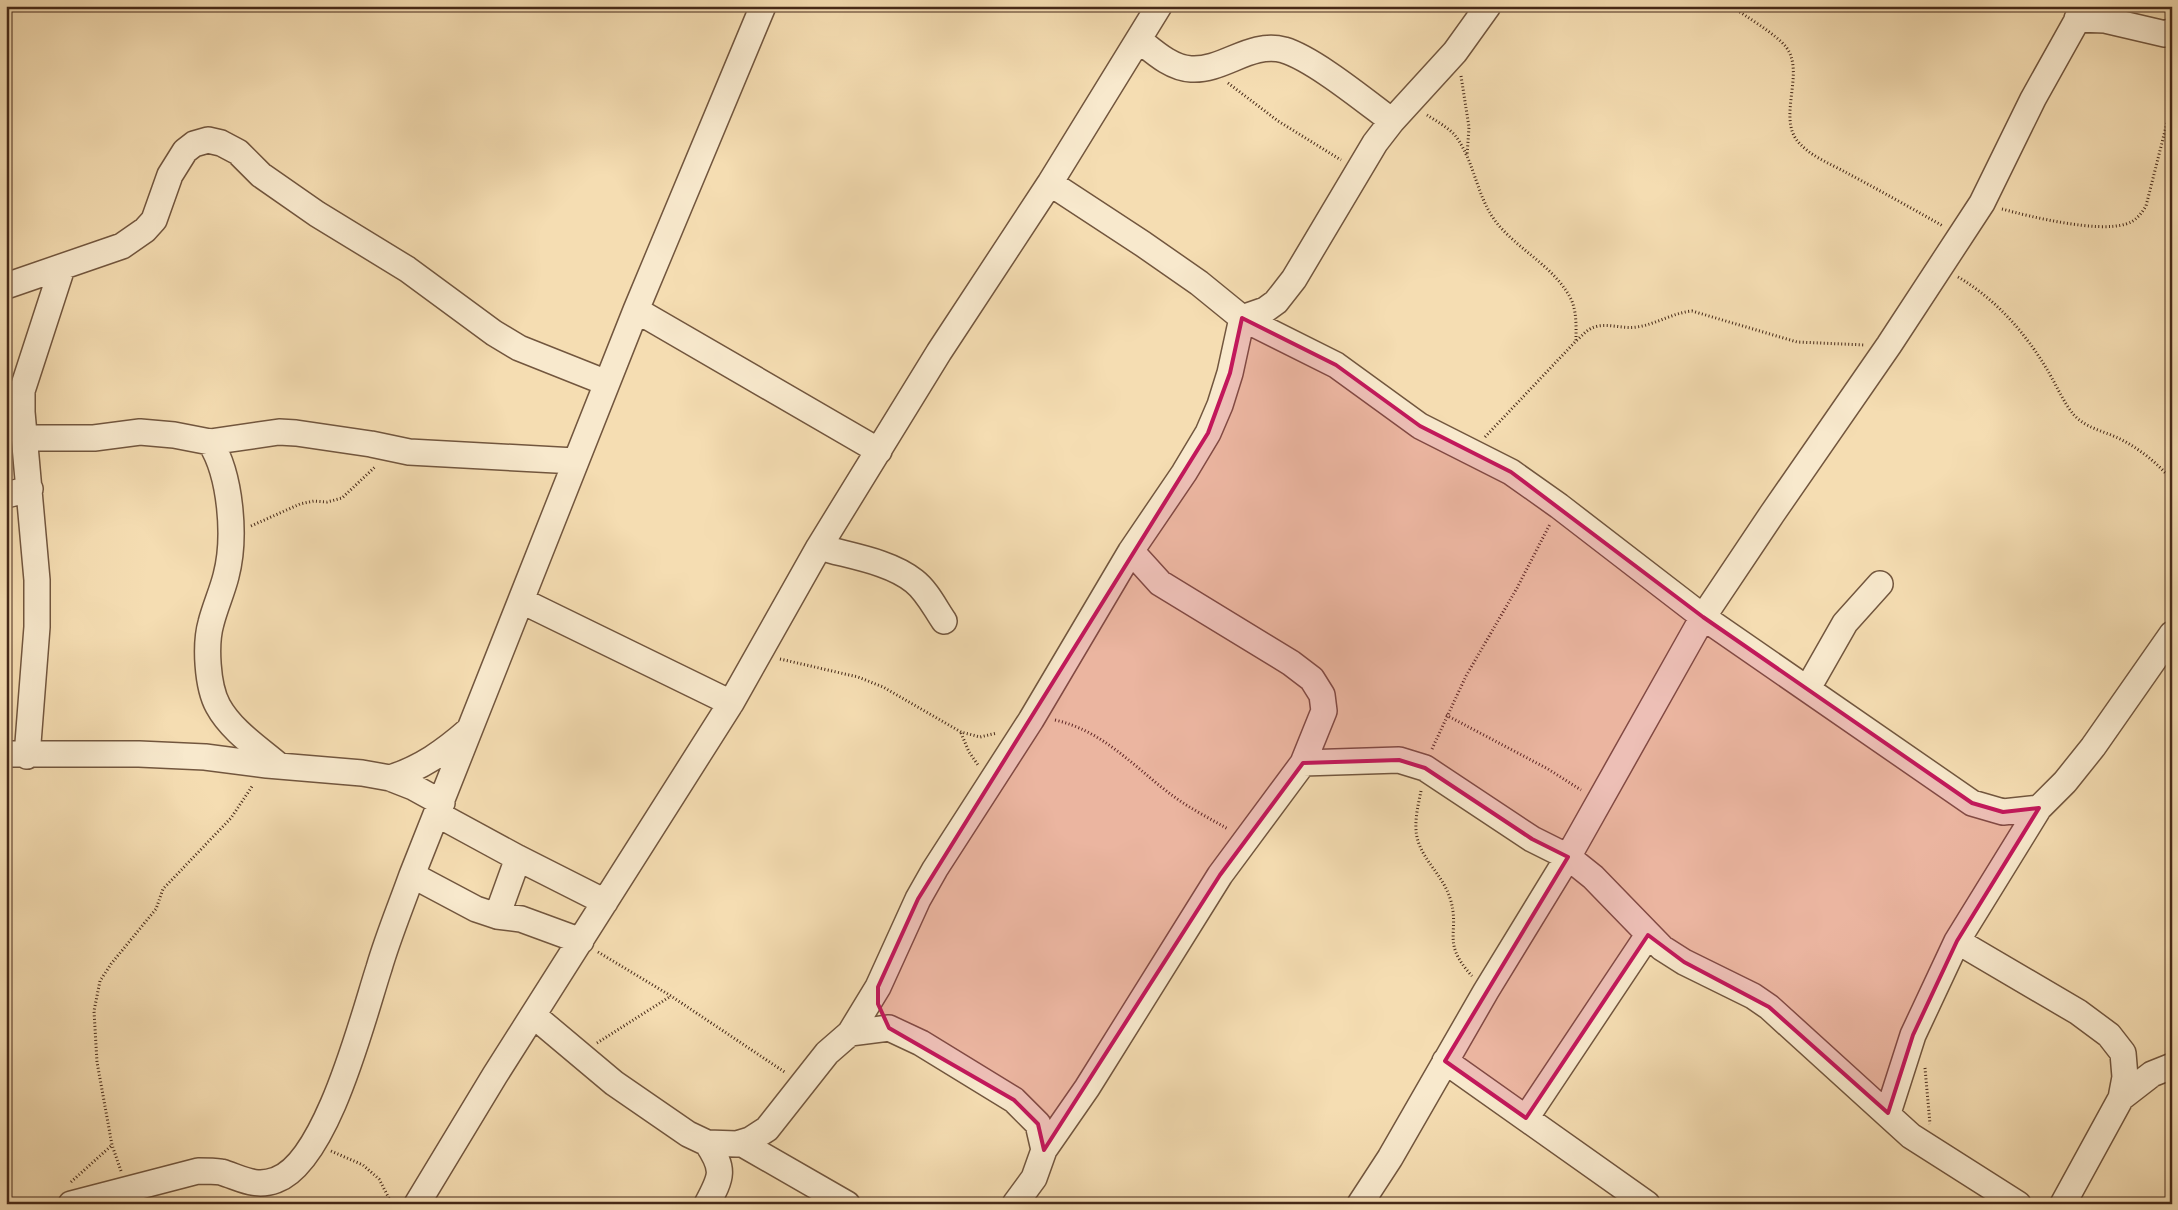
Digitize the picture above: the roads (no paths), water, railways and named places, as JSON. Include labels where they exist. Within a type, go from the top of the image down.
[{"type":"street","points":[[69,1195],[127,1188],[198,1171],[219,1172],[257,1184],[277,1180],[293,1168],[320,1130],[340,1089],[356,1044],[379,967],[412,875],[636,310],[763,6]]},
{"type":"street","points":[[417,1204],[533,1015],[731,703],[819,547],[939,352],[1050,183],[1159,6]]},
{"type":"street","points":[[1242,318],[1265,310],[1276,302],[1294,279],[1359,170],[1400,112],[1456,52],[1488,6]]},
{"type":"street","points":[[1360,1204],[1390,1158],[1486,991],[1568,857],[1703,617],[1889,345],[1982,203],[2033,100],[2081,12],[2105,20],[2165,34],[2172,31]]},
{"type":"street","points":[[1139,40],[1175,65],[1191,69],[1207,67],[1248,51],[1267,48],[1283,50],[1301,57],[1400,112]]},
{"type":"street","points":[[6,286],[122,246],[145,230],[154,220],[170,175],[185,151],[194,144],[208,140],[221,143],[238,152],[261,175],[317,214],[407,269],[494,333],[519,348],[607,383]]},
{"type":"street","points":[[1050,183],[1167,260],[1242,318],[1336,365],[1420,426],[1511,472],[1559,506],[1703,617],[1972,803],[2003,812],[2039,808]]},
{"type":"street","points":[[62,268],[22,391],[22,412],[37,580],[37,627],[17,755],[139,754],[205,757],[362,773],[390,778],[413,787],[440,808],[518,858],[605,902]]},
{"type":"street","points":[[636,310],[879,451]]},
{"type":"street","points":[[707,1204],[721,1177],[748,1143],[767,1129],[827,1053],[850,1033],[878,987],[918,899],[1031,720],[1131,551],[1184,473],[1208,433],[1230,373],[1242,318]]},
{"type":"street","points":[[25,438],[94,438],[140,432],[174,435],[210,442],[279,432],[371,444],[409,452],[576,462]]},
{"type":"street","points":[[210,442],[218,455],[230,505],[232,534],[226,574],[210,624],[208,650],[212,692],[228,722],[272,765]]},
{"type":"street","points":[[6,495],[30,489]]},
{"type":"street","points":[[819,547],[894,570],[913,581],[925,592],[944,621]]},
{"type":"street","points":[[1015,1204],[1034,1178],[1044,1150],[1087,1088],[1220,875],[1303,763],[1324,711],[1322,694],[1312,678],[1291,663],[1160,583],[1131,551]]},
{"type":"street","points":[[1808,688],[1845,623],[1880,584]]},
{"type":"street","points":[[522,601],[731,703]]},
{"type":"street","points":[[1888,1113],[1913,1035],[1957,942],[2039,808],[2065,782],[2093,747],[2172,634]]},
{"type":"street","points":[[390,778],[411,771],[430,760],[471,729]]},
{"type":"street","points":[[1303,763],[1399,760],[1425,768],[1532,839],[1568,857],[1604,888],[1648,935],[1684,962],[1753,996],[1769,1007],[1837,1070],[1888,1113],[1911,1136],[2018,1204]]},
{"type":"street","points":[[496,916],[518,858]]},
{"type":"street","points":[[412,875],[476,909],[496,916],[521,919],[581,941]]},
{"type":"street","points":[[1526,1118],[1648,935]]},
{"type":"street","points":[[1957,942],[2078,1012],[2109,1035],[2123,1053],[2125,1077],[2121,1098],[2063,1204]]},
{"type":"street","points":[[878,987],[878,1004],[889,1028]]},
{"type":"street","points":[[533,1015],[576,1053],[645,1105],[688,1134],[707,1143],[748,1143],[847,1204]]},
{"type":"street","points":[[850,1033],[889,1028],[921,1043],[1014,1100],[1038,1124],[1044,1150]]},
{"type":"street","points":[[1445,1061],[1647,1204]]},
{"type":"street","points":[[2121,1098],[2152,1074],[2172,1066]]},
{"type":"street","points":[[707,1143],[721,1167],[721,1177]]}]
